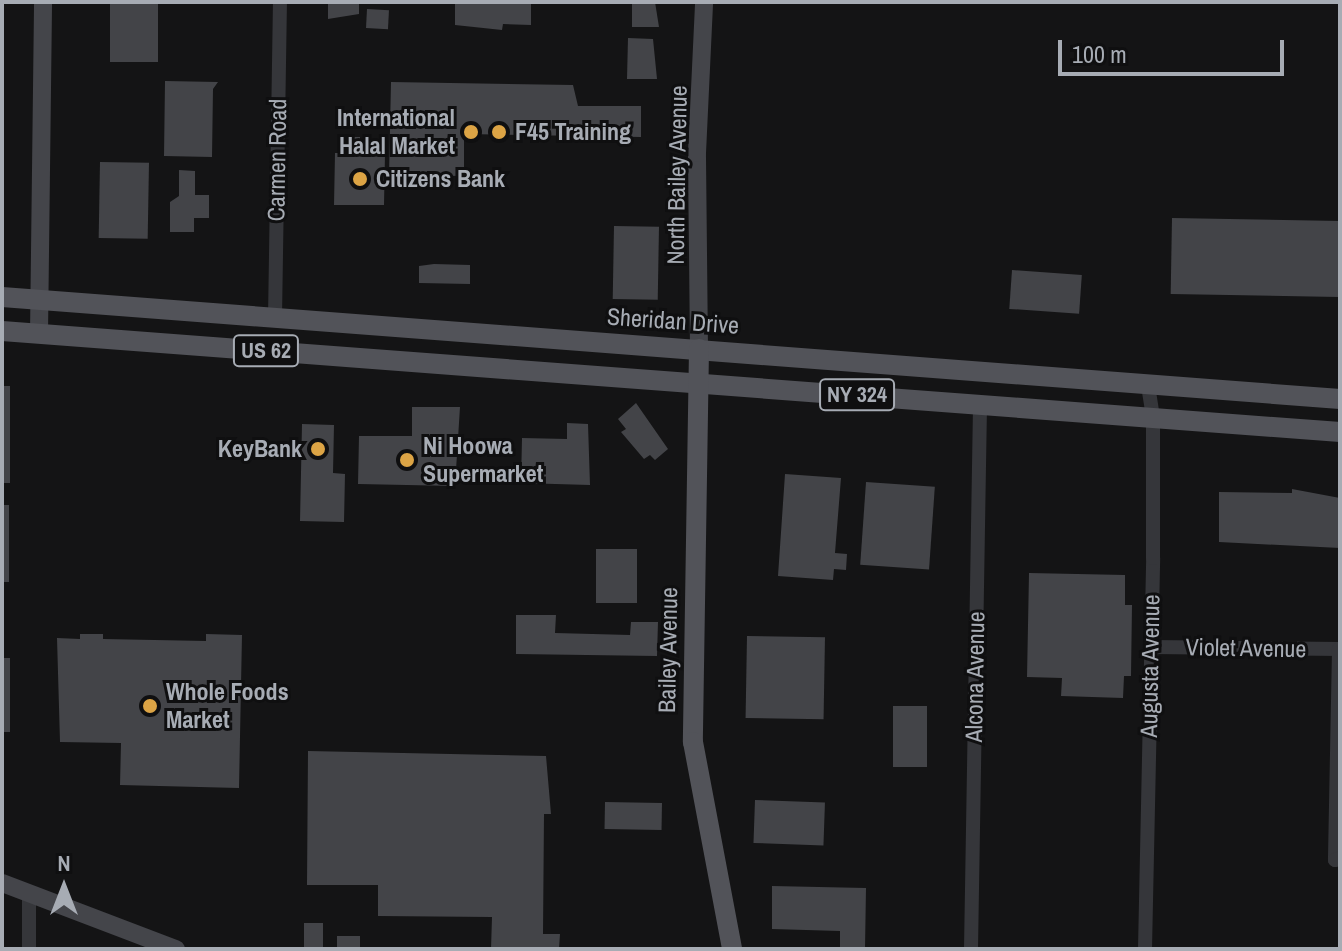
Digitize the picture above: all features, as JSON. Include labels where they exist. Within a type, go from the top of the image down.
[{"type":"main road","name":"Sheridan Drive","points":[[2,297],[1340,399]]},
{"type":"main road","name":"US 62","points":[[2,331],[700,383]]},
{"type":"main road","name":"Bailey Avenue","points":[[699,349],[693,742],[732,949]]},
{"type":"main road","name":"NY 324","points":[[700,383],[1340,432]]},
{"type":"street","points":[[39,334],[43,2]]},
{"type":"street","name":"Carmen Road","points":[[275,318],[280,2]]},
{"type":"street","name":"North Bailey Avenue","points":[[699,349],[697,153],[704,2]]},
{"type":"street","name":"Augusta Avenue","points":[[1145,949],[1153,417],[1148,384]]},
{"type":"street","name":"Alcona Avenue","points":[[971,949],[980,404]]},
{"type":"street","name":"Violet Avenue","points":[[1151,647],[1340,649]]},
{"type":"street","points":[[1340,649],[1335,860],[1340,858]]},
{"type":"street","points":[[2,883],[176,949]]},
{"type":"street","points":[[29,893],[29,949]]},
{"type":"building","points":[[110,2],[158,2],[158,62],[110,62]]},
{"type":"building","points":[[328,2],[359,2],[359,14],[328,19]]},
{"type":"building","points":[[455,2],[531,2],[531,25],[503,24],[502,30],[455,25]]},
{"type":"building","points":[[632,2],[655,2],[659,27],[632,27]]},
{"type":"building","points":[[367,9],[389,10],[388,29],[366,28]]},
{"type":"building","points":[[628,38],[653,39],[657,79],[627,79]]},
{"type":"building","points":[[165,81],[218,82],[213,89],[212,157],[164,156]]},
{"type":"building","points":[[391,82],[573,85],[578,106],[641,106],[641,137],[464,134],[464,176],[389,175]]},
{"type":"building","name":"Citizens Bank","points":[[345,137],[360,137],[360,153],[385,154],[384,205],[334,205],[335,153],[345,153]]},
{"type":"building","points":[[100,162],[149,163],[148,239],[99,238]]},
{"type":"building","points":[[179,170],[195,171],[195,195],[209,195],[209,218],[194,218],[194,232],[170,232],[170,202],[179,196]]},
{"type":"building","points":[[1172,218],[1340,221],[1339,297],[1171,294]]},
{"type":"building","points":[[614,226],[659,227],[658,300],[613,299]]},
{"type":"building","points":[[470,265],[470,284],[419,283],[419,266]]},
{"type":"building","points":[[1012,270],[1082,275],[1079,314],[1009,309]]},
{"type":"building","points":[[2,386],[10,386],[10,483],[2,483]]},
{"type":"building","points":[[636,403],[668,449],[655,460],[650,455],[644,459],[621,432],[626,429],[618,419]]},
{"type":"building","name":"Ni Hoowa Supermarket","points":[[412,407],[460,407],[455,486],[358,484],[359,436],[412,436]]},
{"type":"building","points":[[567,423],[588,424],[590,485],[521,483],[522,438],[567,439]]},
{"type":"building","name":"KeyBank","points":[[302,424],[334,425],[333,473],[345,474],[344,522],[300,521]]},
{"type":"building","points":[[785,474],[841,478],[835,553],[847,554],[846,570],[834,569],[833,580],[778,576]]},
{"type":"building","points":[[866,482],[935,487],[929,570],[860,565]]},
{"type":"building","points":[[1292,489],[1340,498],[1340,548],[1219,542],[1219,492],[1292,493]]},
{"type":"building","points":[[2,505],[9,505],[9,582],[2,582]]},
{"type":"building","points":[[596,549],[637,549],[637,603],[596,603]]},
{"type":"building","points":[[1029,573],[1125,575],[1125,605],[1132,605],[1131,676],[1124,676],[1123,698],[1061,696],[1062,678],[1027,677]]},
{"type":"building","points":[[516,615],[556,615],[555,633],[630,635],[631,622],[658,622],[657,656],[516,654]]},
{"type":"building","name":"Whole Foods Market","points":[[80,634],[103,634],[103,639],[206,641],[206,634],[242,635],[239,788],[120,785],[121,743],[60,742],[57,638],[80,639]]},
{"type":"building","points":[[747,636],[825,637],[824,719],[746,718]]},
{"type":"building","points":[[2,658],[10,658],[10,732],[2,732]]},
{"type":"building","points":[[893,706],[927,706],[927,767],[893,767]]},
{"type":"building","points":[[308,751],[546,756],[551,814],[544,814],[543,934],[560,934],[559,949],[491,949],[492,917],[378,916],[378,885],[307,885]]},
{"type":"building","points":[[755,800],[825,802],[823,845],[753,843]]},
{"type":"building","points":[[605,802],[662,803],[662,830],[605,829]]},
{"type":"building","points":[[772,886],[866,888],[865,949],[840,949],[840,931],[772,929]]},
{"type":"building","points":[[304,923],[323,923],[323,949],[304,949]]},
{"type":"building","points":[[337,936],[360,936],[360,949],[337,949]]},
{"type":"place","name":"International Halal Market","points":[[471,132]]},
{"type":"place","name":"F45 Training","points":[[499,132]]},
{"type":"place","name":"Citizens Bank","points":[[360,179]]},
{"type":"place","name":"KeyBank","points":[[318,449]]},
{"type":"place","name":"Ni Hoowa Supermarket","points":[[407,460]]},
{"type":"place","name":"Whole Foods Market","points":[[150,706]]}]
